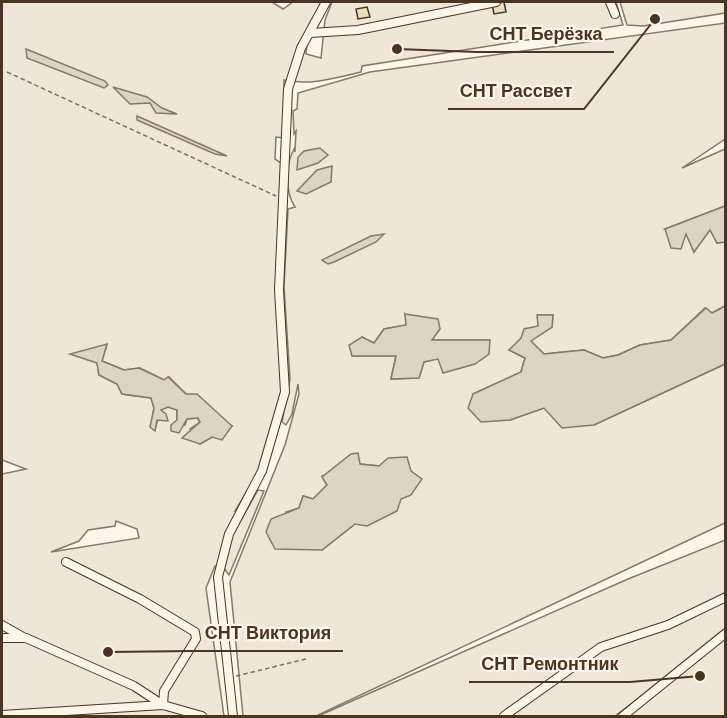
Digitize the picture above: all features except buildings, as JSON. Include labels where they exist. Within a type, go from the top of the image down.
[{"type":"street","points":[[232,717],[230,678],[218,577],[229,534],[262,471],[285,392],[279,290],[285,200],[288,89],[294,67],[326,2]]},
{"type":"street","points":[[310,33],[358,30],[496,2]]},
{"type":"street","points":[[610,2],[615,14]]},
{"type":"street","points":[[66,562],[140,599],[195,632],[196,639],[164,691],[163,705]]},
{"type":"street","points":[[504,717],[601,647],[668,625],[726,597]]},
{"type":"street","points":[[2,625],[134,686],[163,705],[202,717]]},
{"type":"street","points":[[623,717],[726,633]]},
{"type":"street","points":[[2,638],[26,638]]},
{"type":"street","points":[[2,715],[163,705]]},
{"type":"path","points":[[8,72],[285,200]]},
{"type":"path","points":[[230,678],[306,659]]},
{"type":"shaded area","points":[[2,2],[272,2],[283,9],[293,2],[324,2],[308,31],[306,54],[321,58],[325,20],[332,2],[616,2],[623,25],[362,66],[361,72],[322,80],[294,82],[284,80],[284,138],[276,137],[275,159],[284,165],[280,225],[282,393],[258,473],[235,511],[238,510],[218,566],[215,566],[206,588],[224,716],[2,716],[2,474],[26,469],[2,460]],"holes":[[[107,344],[102,361],[124,370],[140,368],[164,380],[169,377],[186,394],[232,426],[200,444],[190,429],[200,422],[197,418],[187,419],[185,425],[177,420],[177,410],[168,407],[160,410],[155,430],[151,427],[154,408],[151,398],[122,394],[117,384],[99,375],[97,363]],[[116,521],[137,529],[139,538],[51,552],[79,541],[88,530],[115,526]]]},
{"type":"shaded area","points":[[620,2],[725,2],[725,13],[643,26],[627,25]]},
{"type":"shaded area","points":[[725,23],[725,139],[682,168],[725,149],[725,206],[665,229],[686,233],[694,252],[710,229],[717,243],[725,242],[725,306],[712,313],[705,308],[671,340],[640,345],[618,355],[603,358],[584,350],[544,354],[530,341],[552,327],[553,315],[538,315],[538,326],[509,350],[525,358],[521,372],[473,394],[510,420],[544,408],[594,425],[725,364],[725,523],[316,716],[243,716],[230,582],[285,445],[299,394],[298,384],[292,414],[286,425],[282,422],[290,379],[284,287],[288,209],[295,207],[289,194],[287,179],[294,149],[295,152],[296,131],[294,134],[293,111],[297,109],[298,93],[370,72]],"holes":[[[405,314],[431,340],[490,340],[424,362],[419,378],[391,379],[396,356],[353,356],[362,337],[374,343],[384,329],[407,325]],[[360,464],[379,466],[355,524],[322,550],[286,512],[299,508],[303,496],[313,499],[327,485],[322,476]]]},
{"type":"shaded area","points":[[26,49],[105,81],[108,85],[104,88],[27,58]]},
{"type":"shaded area","points":[[113,87],[147,97],[162,108],[177,114],[156,113],[150,103],[130,104]]},
{"type":"shaded area","points":[[137,116],[227,156],[215,154],[137,120]]},
{"type":"shaded area","points":[[320,148],[328,155],[318,163],[297,170],[298,157],[304,151]]},
{"type":"shaded area","points":[[332,166],[331,182],[306,194],[297,191],[317,170]]},
{"type":"shaded area","points":[[725,206],[725,242],[717,243],[710,230],[694,252],[686,234],[681,249],[671,248],[665,229]]},
{"type":"shaded area","points":[[384,234],[376,242],[334,262],[328,264],[322,260],[371,236]]},
{"type":"shaded area","points":[[725,306],[725,364],[594,425],[562,428],[544,408],[510,420],[481,422],[468,408],[473,394],[521,372],[525,358],[509,350],[521,338],[524,329],[538,326],[537,315],[553,315],[552,327],[531,341],[544,354],[584,350],[603,358],[618,355],[640,345],[671,340],[706,308],[712,313]]},
{"type":"shaded area","points":[[405,314],[438,319],[440,329],[432,340],[490,340],[489,354],[475,364],[443,373],[438,359],[424,362],[419,378],[391,379],[396,356],[352,356],[349,345],[362,337],[374,343],[384,329],[406,325]]},
{"type":"shaded area","points":[[107,344],[102,361],[124,370],[139,368],[164,380],[168,377],[186,394],[197,394],[232,426],[222,440],[212,437],[200,444],[182,438],[200,422],[198,418],[187,419],[179,433],[171,431],[171,425],[177,420],[177,410],[168,407],[161,410],[166,414],[168,421],[157,420],[155,431],[150,427],[154,408],[151,398],[122,394],[117,384],[99,375],[97,363],[70,354]]},
{"type":"shaded area","points":[[358,453],[360,464],[379,466],[388,458],[407,457],[411,471],[422,479],[411,495],[401,499],[397,511],[367,526],[355,524],[322,550],[275,549],[266,532],[271,519],[299,508],[303,496],[313,499],[327,485],[322,477],[351,454]]},
{"type":"shaded area","points":[[258,490],[264,491],[229,575],[224,568],[232,536]]},
{"type":"shaded area","points":[[725,540],[725,634],[615,716],[318,716],[628,579]]},
{"type":"shaded area","points":[[725,636],[725,716],[622,716]]},
{"type":"place","name":"СНТ Рассвет","points":[[655,19]]},
{"type":"place","name":"СНТ Берёзка","points":[[397,49]]},
{"type":"place","name":"СНТ Виктория","points":[[108,652]]},
{"type":"place","name":"СНТ Ремонтник","points":[[700,676]]}]
